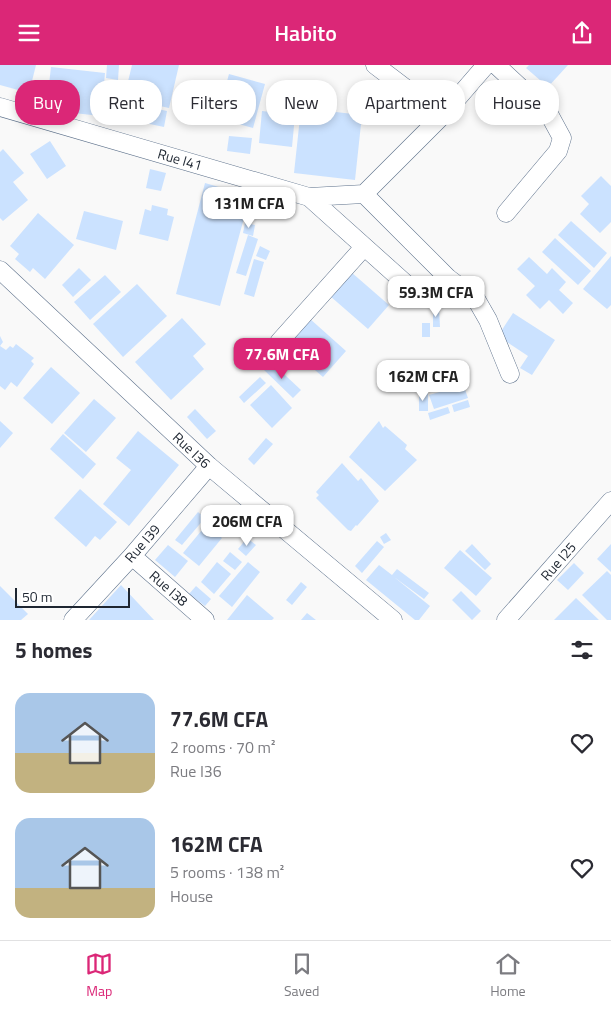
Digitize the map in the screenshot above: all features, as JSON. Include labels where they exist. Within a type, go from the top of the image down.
[{"type":"street","points":[[375,65],[395,80]]},
{"type":"street","points":[[465,89],[486,65]]},
{"type":"street","points":[[496,65],[549,114],[562,138],[558,151],[506,213]]},
{"type":"street","name":"Rue I41","points":[[0,107],[309,197],[364,194]]},
{"type":"street","points":[[433,125],[364,194],[448,278],[476,299],[488,321],[510,374]]},
{"type":"street","points":[[309,197],[415,292],[428,293],[448,278]]},
{"type":"street","points":[[279,342],[364,247]]},
{"type":"street","name":"Rue I36","points":[[0,270],[209,466],[393,620]]},
{"type":"street","name":"Rue I39","points":[[73,620],[132,556],[209,466]]},
{"type":"street","name":"Rue I25","points":[[506,620],[611,501]]},
{"type":"street","name":"Rue I38","points":[[132,556],[206,620]]},
{"type":"building","points":[[0,65],[36,65],[32,80],[15,80],[15,89],[0,85]]},
{"type":"building","points":[[107,65],[119,65],[118,80],[106,78]]},
{"type":"building","points":[[132,65],[179,65],[176,80],[172,80],[172,95],[169,108],[162,106],[162,80],[128,80]]},
{"type":"building","points":[[529,65],[568,65],[554,80],[540,80],[526,68]]},
{"type":"building","points":[[51,67],[105,73],[104,80],[90,80],[90,115],[80,114],[80,80],[49,80]]},
{"type":"building","points":[[229,74],[251,80],[227,80]]},
{"type":"building","points":[[256,82],[265,84],[256,117]]},
{"type":"building","points":[[162,110],[167,111],[164,127],[155,125],[162,125]]},
{"type":"building","points":[[262,111],[266,111],[266,125],[294,125],[292,147],[259,143]]},
{"type":"building","points":[[337,112],[347,113],[347,125],[361,125],[355,180],[294,173],[299,125],[337,125]]},
{"type":"building","points":[[242,125],[254,125],[253,128]]},
{"type":"building","points":[[229,136],[252,138],[250,154],[227,151]]},
{"type":"building","points":[[50,141],[66,166],[47,179],[30,154]]},
{"type":"building","points":[[3,149],[24,173],[13,182],[28,200],[3,221],[0,218],[0,152]]},
{"type":"building","points":[[150,169],[166,173],[161,191],[146,188]]},
{"type":"building","points":[[601,176],[611,186],[611,222],[600,233],[580,214],[589,204],[581,196]]},
{"type":"building","points":[[205,183],[250,196],[220,306],[176,294]]},
{"type":"building","points":[[152,205],[168,209],[167,215],[174,217],[168,241],[139,234],[145,209],[151,211]]},
{"type":"building","points":[[84,211],[123,221],[116,250],[76,239]]},
{"type":"building","points":[[38,213],[74,245],[45,279],[33,268],[30,272],[15,259],[19,254],[10,246]]},
{"type":"building","points":[[571,221],[607,253],[594,268],[558,235]]},
{"type":"building","points":[[245,223],[255,225],[253,236],[243,233]]},
{"type":"building","points":[[248,235],[258,239],[246,276],[236,273]]},
{"type":"building","points":[[555,238],[591,271],[578,285],[542,252]]},
{"type":"building","points":[[260,246],[270,251],[266,260],[256,256]]},
{"type":"building","points":[[611,256],[611,305],[607,309],[583,289]]},
{"type":"building","points":[[529,257],[547,274],[552,268],[566,282],[559,290],[573,303],[563,314],[549,300],[540,309],[526,295],[535,286],[517,269]]},
{"type":"building","points":[[254,259],[264,262],[254,297],[244,294]]},
{"type":"building","points":[[79,268],[91,280],[73,297],[62,285]]},
{"type":"building","points":[[351,272],[389,305],[368,329],[330,296]]},
{"type":"building","points":[[105,275],[121,292],[90,320],[74,302]]},
{"type":"building","points":[[137,284],[167,316],[123,357],[93,324]]},
{"type":"building","points":[[433,308],[439,308],[440,327],[433,327]]},
{"type":"building","points":[[513,313],[555,340],[532,375],[520,368],[528,356],[498,336]]},
{"type":"building","points":[[182,318],[206,344],[193,356],[204,369],[171,400],[135,362]]},
{"type":"building","points":[[309,318],[346,351],[323,377],[286,345]]},
{"type":"building","points":[[422,323],[430,323],[430,337],[422,337]]},
{"type":"building","points":[[16,344],[34,358],[31,361],[34,364],[17,387],[11,382],[5,390],[0,386],[0,346],[6,350],[10,346],[13,348]]},
{"type":"building","points":[[271,362],[301,390],[293,398],[264,370]]},
{"type":"building","points":[[51,367],[80,393],[52,424],[23,398]]},
{"type":"building","points":[[421,376],[428,376],[428,390],[421,390]]},
{"type":"building","points":[[260,377],[266,383],[244,403],[239,397]]},
{"type":"building","points":[[452,381],[454,387],[463,384],[468,398],[434,409],[429,395],[443,391],[440,385]]},
{"type":"building","points":[[271,385],[292,408],[272,428],[250,405]]},
{"type":"building","points":[[419,393],[428,393],[428,411],[419,411]]},
{"type":"building","points":[[94,399],[116,418],[86,452],[64,433]]},
{"type":"building","points":[[468,400],[470,407],[454,412],[452,405]]},
{"type":"building","points":[[448,407],[450,413],[430,420],[428,413]]},
{"type":"building","points":[[195,409],[216,431],[207,439],[187,417]]},
{"type":"building","points":[[0,421],[13,433],[0,448]]},
{"type":"building","points":[[379,421],[383,428],[385,426],[407,445],[405,449],[417,460],[385,491],[349,457]]},
{"type":"building","points":[[138,431],[179,465],[129,526],[103,504],[131,470],[116,458]]},
{"type":"building","points":[[63,434],[96,464],[83,479],[50,449]]},
{"type":"building","points":[[266,438],[273,444],[254,465],[248,459]]},
{"type":"building","points":[[342,463],[358,481],[361,478],[379,501],[351,531],[316,498],[319,495],[316,492]]},
{"type":"building","points":[[80,489],[117,522],[100,540],[95,536],[86,547],[54,518]]},
{"type":"building","points":[[198,512],[205,518],[182,545],[175,540]]},
{"type":"building","points":[[206,525],[222,538],[199,566],[183,553]]},
{"type":"building","points":[[386,533],[391,540],[384,544],[380,537]]},
{"type":"building","points":[[247,538],[256,545],[246,556],[238,549]]},
{"type":"building","points":[[377,541],[384,547],[362,573],[355,566]]},
{"type":"building","points":[[472,544],[491,564],[485,570],[465,551]]},
{"type":"building","points":[[611,544],[611,572],[597,559]]},
{"type":"building","points":[[168,545],[188,561],[175,577],[155,560]]},
{"type":"building","points":[[460,550],[492,578],[476,596],[444,568]]},
{"type":"building","points":[[230,552],[242,562],[235,570],[223,561]]},
{"type":"building","points":[[217,562],[231,574],[214,594],[201,582]]},
{"type":"building","points":[[248,562],[260,572],[232,607],[219,596]]},
{"type":"building","points":[[574,563],[584,573],[568,590],[557,580]]},
{"type":"building","points":[[379,565],[392,575],[397,569],[429,593],[424,599],[394,577],[430,606],[419,620],[415,620],[366,580]]},
{"type":"building","points":[[607,571],[611,575],[611,620],[607,620],[582,595]]},
{"type":"building","points":[[301,582],[307,587],[292,605],[286,600]]},
{"type":"building","points":[[121,585],[154,620],[89,620]]},
{"type":"building","points":[[0,586],[28,614],[21,620],[0,620]]},
{"type":"building","points":[[196,586],[211,599],[205,606],[189,594]]},
{"type":"building","points":[[461,591],[481,611],[472,620],[452,600]]},
{"type":"building","points":[[247,595],[274,618],[272,620],[227,620]]},
{"type":"building","points":[[576,598],[599,620],[554,620]]},
{"type":"building","points":[[307,613],[316,620],[301,620]]}]
